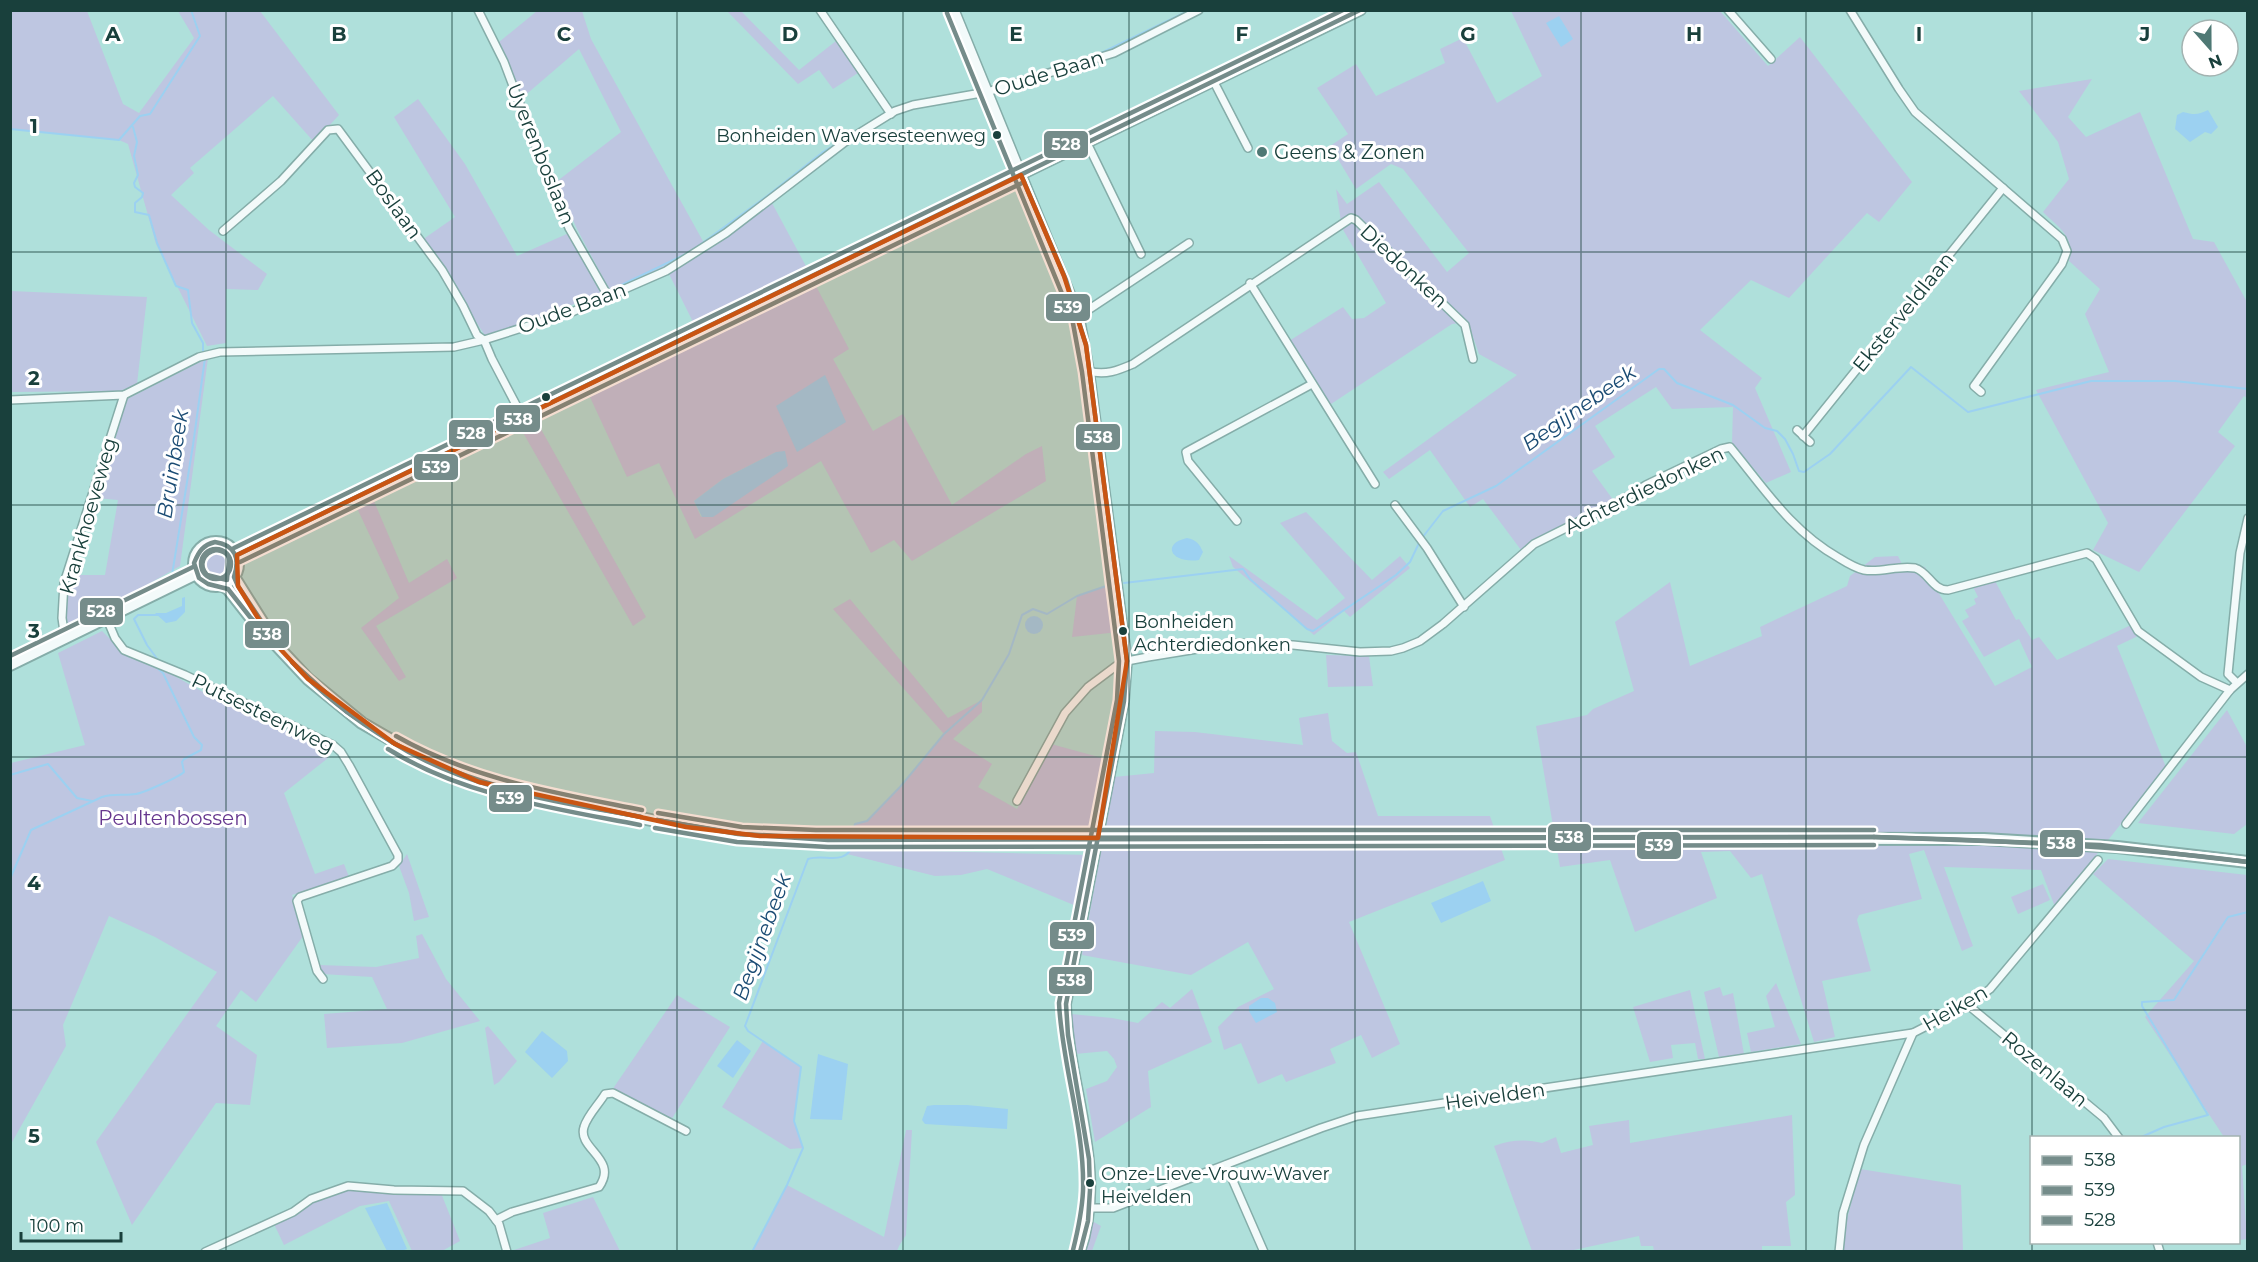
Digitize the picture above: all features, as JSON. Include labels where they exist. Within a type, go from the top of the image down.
[{"type":"main road","points":[[223,586],[234,577],[238,566],[237,555],[225,543],[220,541],[209,543],[197,553],[194,562],[196,574],[207,584],[223,586],[308,679],[370,729],[405,750],[445,769],[511,792],[686,827],[760,836],[823,838],[1874,837],[1984,839],[2100,845],[2247,862]]},
{"type":"main road","points":[[10,665],[196,574]]},
{"type":"main road","points":[[234,577],[272,639]]},
{"type":"street","name":"Uyerenboslaan","points":[[477,10],[504,62],[569,228],[608,296]]},
{"type":"street","points":[[820,10],[891,114]]},
{"type":"street","points":[[954,10],[1079,316],[1089,371],[1127,661],[1124,701],[1066,1004],[1067,1033],[1091,1177],[1089,1208],[1080,1251]]},
{"type":"street","name":"Oude Baan","points":[[124,395],[204,355],[220,352],[454,347],[484,340],[572,312],[666,271],[695,254],[845,142],[891,114],[914,105],[987,93],[1114,53],[1200,10]]},
{"type":"street","points":[[237,555],[1361,10]]},
{"type":"street","points":[[1728,10],[1771,59]]},
{"type":"street","points":[[1850,10],[1915,112],[2062,239],[2067,251],[2062,264],[1974,386],[1981,393]]},
{"type":"street","points":[[1214,82],[1248,148]]},
{"type":"street","name":"Boslaan","points":[[223,231],[281,181],[328,130],[338,129],[442,270],[477,335],[484,340],[522,416]]},
{"type":"street","points":[[1087,143],[1141,254]]},
{"type":"street","name":"Eksterveldlaan","points":[[1810,442],[1800,433],[2003,188]]},
{"type":"street","name":"Diedonken","points":[[1089,371],[1098,374],[1109,373],[1133,363],[1351,218],[1356,220],[1465,325],[1473,359]]},
{"type":"street","points":[[1079,316],[1189,243]]},
{"type":"street","points":[[1250,284],[1375,484]]},
{"type":"street","points":[[1237,521],[1188,460],[1186,452],[1312,384]]},
{"type":"street","points":[[10,400],[124,395]]},
{"type":"street","name":"Krankhoeveweg","points":[[65,639],[62,618],[64,583],[124,395]]},
{"type":"street","name":"Achterdiedonken","points":[[1127,661],[1234,643],[1293,645],[1342,651],[1391,651],[1420,641],[1464,607],[1534,544],[1624,500],[1646,485],[1721,449],[1730,447],[1801,532],[1828,552],[1863,569],[1875,571],[1905,567],[1917,569],[1924,573],[1935,587],[1948,590],[2087,553],[2096,559],[2138,631],[2201,676],[2230,690]]},
{"type":"street","points":[[1395,505],[1427,548],[1464,607]]},
{"type":"street","points":[[2236,682],[2228,674],[2240,553],[2247,518]]},
{"type":"street","name":"Putsesteenweg","points":[[107,619],[124,650],[185,675],[333,745],[349,765],[398,855],[398,860],[384,870],[300,897],[297,901],[317,970],[323,978]]},
{"type":"street","points":[[1017,801],[1047,744],[1076,700],[1105,673],[1127,661]]},
{"type":"street","points":[[2126,824],[2236,682],[2247,674]]},
{"type":"street","name":"Heiken","points":[[1839,1251],[1843,1213],[1864,1145],[1913,1032],[1968,1005],[1990,989],[2098,860]]},
{"type":"street","name":"Rozenlaan","points":[[1968,1005],[2104,1118],[2118,1136]]},
{"type":"street","name":"Heivelden","points":[[1089,1208],[1113,1208],[1356,1116],[1913,1032]]},
{"type":"street","points":[[496,1220],[512,1212],[599,1187],[604,1180],[605,1172],[599,1158],[584,1138],[584,1127],[605,1094],[613,1093],[686,1131]]},
{"type":"street","points":[[1226,1165],[1264,1251]]},
{"type":"street","points":[[205,1251],[292,1212],[311,1199],[348,1186],[417,1191],[457,1189],[473,1197],[496,1220],[507,1251]]},
{"type":"highlighted area","points":[[1021,175],[1064,276],[1086,345],[1127,661],[1098,838],[760,836],[686,827],[479,782],[395,744],[308,679],[271,639],[238,586],[237,555]]},
{"type":"green space","points":[[10,11],[87,11],[123,104],[139,113],[194,38],[178,11],[260,11],[339,115],[314,142],[273,96],[190,168],[194,173],[171,195],[209,230],[267,274],[258,290],[226,289],[226,343],[207,346],[156,244],[128,144],[119,140],[11,129]]},
{"type":"green space","points":[[537,11],[582,11],[591,39],[704,243],[671,265],[610,291],[577,229],[556,182],[621,132],[579,49],[522,98],[499,42]]},
{"type":"green space","points":[[727,11],[741,11],[799,70],[836,41],[858,73],[833,89],[819,70],[798,84]]},
{"type":"green space","points":[[1511,11],[1720,11],[1768,66],[1800,37],[1912,182],[1879,222],[1867,213],[1789,298],[1751,280],[1700,330],[1762,378],[1755,388],[1791,472],[1766,483],[1732,443],[1733,407],[1672,409],[1656,387],[1595,426],[1615,457],[1592,471],[1614,501],[1535,540],[1521,550],[1483,499],[1470,507],[1430,450],[1389,479],[1383,472],[1517,375],[1479,354],[1468,322],[1452,324],[1328,406],[1289,341],[1343,307],[1352,319],[1364,318],[1386,303],[1342,228],[1336,189],[1347,204],[1379,182],[1447,272],[1469,253],[1403,169],[1391,164],[1356,189],[1330,146],[1348,134],[1317,88],[1356,64],[1376,96],[1445,63],[1440,49],[1463,38],[1497,103],[1542,76]]},
{"type":"green space","points":[[2092,79],[2068,117],[2086,137],[2140,112],[2193,239],[2214,242],[2247,302],[2247,398],[2244,396],[2218,432],[2235,446],[2139,572],[2093,550],[2108,523],[2036,390],[2109,372],[2085,314],[2100,289],[2069,261],[2069,245],[2064,233],[2043,212],[2069,179],[2058,142],[2019,91]]},
{"type":"green space","points":[[418,99],[465,164],[517,256],[569,233],[601,294],[486,337],[422,240],[455,217],[394,117]]},
{"type":"green space","points":[[772,203],[807,268],[694,324],[669,274]]},
{"type":"green space","points":[[816,286],[849,349],[833,359],[873,431],[903,414],[952,505],[1026,454],[1042,446],[1046,481],[912,561],[894,540],[871,553],[821,461],[695,539],[659,463],[627,477],[589,395]],"holes":[[[776,452],[701,517],[694,501],[723,479]]]},
{"type":"green space","points":[[11,291],[147,297],[137,384],[120,391],[11,392]]},
{"type":"green space","points":[[208,358],[180,566],[68,630],[65,593],[69,575],[105,575],[118,500],[96,498],[127,399]]},
{"type":"green space","points":[[537,422],[646,617],[633,626],[521,429]]},
{"type":"green space","points":[[373,499],[409,583],[447,559],[457,578],[376,626],[406,677],[399,681],[361,628],[399,598],[357,508]]},
{"type":"green space","points":[[1306,512],[1372,580],[1400,556],[1410,568],[1350,617],[1344,611],[1314,635],[1233,567],[1229,556],[1317,620],[1345,598],[1280,523]]},
{"type":"green space","points":[[216,549],[222,550],[230,558],[230,570],[222,578],[216,579],[210,578],[202,570],[201,564],[202,558],[210,550]]},
{"type":"green space","points":[[1898,556],[1902,564],[1925,567],[1995,686],[2032,667],[2019,639],[1984,657],[1962,621],[1969,617],[1965,610],[1976,604],[1974,599],[1978,597],[1973,587],[1995,581],[2016,620],[2019,619],[2032,640],[2039,637],[2057,660],[2131,625],[2138,636],[2117,646],[2166,767],[2055,907],[2041,870],[1944,867],[1973,946],[1962,951],[1924,850],[1909,854],[1922,899],[1859,915],[1857,920],[1871,971],[1822,981],[1835,1037],[1814,1042],[1762,874],[1751,878],[1730,851],[1701,852],[1717,898],[1635,932],[1610,860],[1560,867],[1536,726],[1587,715],[1593,709],[1634,691],[1615,622],[1670,582],[1690,666],[1762,636],[1760,627],[1847,586],[1850,576],[1875,557]]},
{"type":"green space","points":[[1112,584],[1119,632],[1072,637],[1077,596]]},
{"type":"green space","points":[[850,599],[948,718],[982,700],[982,712],[953,739],[992,764],[978,787],[1017,809],[1051,744],[1106,759],[1095,832],[853,830],[855,824],[867,821],[900,787],[944,734],[833,609]]},
{"type":"green space","name":"Peultenbossen","points":[[102,631],[128,657],[171,674],[219,701],[323,747],[328,758],[284,793],[315,874],[344,864],[349,877],[292,895],[306,932],[256,1002],[241,990],[216,1026],[257,1055],[250,1105],[216,1103],[132,1225],[96,1142],[217,972],[155,937],[109,916],[63,1025],[66,1046],[11,1144],[11,763],[85,745],[58,653]]},
{"type":"green space","points":[[1326,655],[1369,656],[1373,686],[1328,687]]},
{"type":"green space","points":[[2227,710],[2247,747],[2247,824],[2234,834],[2138,823]]},
{"type":"green space","points":[[1328,713],[1332,741],[1347,753],[1356,752],[1378,816],[1490,816],[1505,860],[1349,922],[1400,1044],[1372,1058],[1361,1035],[1330,1049],[1336,1063],[1286,1082],[1282,1074],[1258,1084],[1241,1043],[1224,1050],[1218,1027],[1238,1007],[1274,989],[1248,942],[1191,975],[1082,955],[1102,845],[1293,845],[1296,832],[1104,832],[1114,777],[1154,773],[1155,731],[1195,732],[1303,745],[1299,718]]},
{"type":"green space","points":[[852,849],[1090,855],[1081,908],[987,869],[961,875],[935,876],[847,854]]},
{"type":"green space","points":[[407,854],[429,917],[414,921],[409,893],[399,866]]},
{"type":"green space","points":[[2108,859],[2247,875],[2248,1164],[2242,1166],[2247,1239],[2240,1240],[2240,1136],[2223,1136],[2145,1017],[2194,961],[2093,874]]},
{"type":"green space","points":[[2043,884],[2050,900],[2018,914],[2011,897]]},
{"type":"green space","points":[[422,934],[446,979],[480,1021],[402,1043],[327,1048],[324,1014],[387,1009],[372,977],[322,974],[319,965],[376,967],[419,958],[416,936]]},
{"type":"green space","points":[[1776,983],[1801,1044],[1751,1052],[1747,1033],[1775,1027],[1766,996]]},
{"type":"green space","points":[[1720,987],[1723,996],[1733,993],[1744,1054],[1719,1057],[1704,992]]},
{"type":"green space","points":[[1192,989],[1212,1042],[1148,1071],[1151,1107],[1095,1142],[1086,1089],[1107,1081],[1117,1067],[1107,1051],[1075,1054],[1071,1014],[1138,1023],[1162,1002],[1170,1008]]},
{"type":"green space","points":[[1690,990],[1705,1059],[1698,1059],[1695,1043],[1671,1045],[1673,1058],[1650,1062],[1633,1007]]},
{"type":"green space","points":[[677,995],[730,1027],[671,1120],[612,1090]]},
{"type":"green space","points":[[488,1026],[517,1061],[494,1085],[485,1028]]},
{"type":"green space","points":[[763,1041],[801,1067],[794,1121],[803,1148],[790,1149],[722,1107]]},
{"type":"green space","points":[[1792,1115],[1795,1195],[1786,1202],[1791,1246],[1762,1246],[1762,1251],[1654,1251],[1653,1246],[1641,1246],[1639,1236],[1569,1251],[1532,1251],[1494,1146],[1518,1141],[1542,1143],[1556,1137],[1561,1153],[1593,1145],[1589,1126],[1629,1120],[1630,1143]]},
{"type":"green space","points":[[906,1130],[912,1130],[906,1235],[897,1251],[752,1251],[787,1185],[884,1237]]},
{"type":"green space","points":[[1860,1169],[1961,1185],[1963,1251],[1841,1251],[1841,1242]]},
{"type":"green space","points":[[351,1189],[399,1194],[441,1193],[460,1241],[442,1251],[412,1251],[389,1201],[360,1206],[284,1245],[274,1224],[320,1198]]},
{"type":"green space","points":[[593,1197],[620,1251],[511,1251],[550,1238],[543,1213]]},
{"type":"green space","points":[[1092,1221],[1101,1226],[1092,1251],[1083,1252]]},
{"type":"shaded area","points":[[1559,16],[1573,39],[1561,47],[1546,23]]},
{"type":"shaded area","points":[[2208,110],[2218,127],[2211,134],[2205,132],[2190,142],[2175,129],[2177,115],[2183,112],[2199,114]]},
{"type":"shaded area","points":[[825,375],[846,422],[797,452],[776,406]]},
{"type":"shaded area","points":[[785,451],[788,466],[713,517],[702,517],[694,501],[723,479],[776,452]]},
{"type":"shaded area","points":[[1187,538],[1195,541],[1202,549],[1199,560],[1182,559],[1173,553],[1174,545]]},
{"type":"shaded area","points":[[185,597],[185,612],[176,621],[166,623],[155,613],[166,613],[182,606],[182,598]]},
{"type":"shaded area","points":[[1034,616],[1040,619],[1043,625],[1040,631],[1034,634],[1028,631],[1025,625],[1028,619]]},
{"type":"shaded area","points":[[1483,881],[1491,901],[1441,923],[1431,903]]},
{"type":"shaded area","points":[[1261,998],[1268,998],[1275,1003],[1277,1012],[1256,1023],[1249,1011],[1249,1006]]},
{"type":"shaded area","points":[[542,1031],[567,1051],[568,1061],[552,1078],[525,1052]]},
{"type":"shaded area","points":[[737,1040],[751,1051],[733,1078],[717,1066]]},
{"type":"shaded area","points":[[818,1054],[848,1064],[842,1120],[810,1119]]},
{"type":"shaded area","points":[[927,1106],[1008,1109],[1007,1129],[925,1124],[922,1120]]},
{"type":"shaded area","points":[[387,1203],[407,1249],[387,1251],[365,1208]]},
{"type":"waterway","name":"Bruinbeek","points":[[10,129],[119,140],[140,116],[150,114],[200,36],[191,10]]},
{"type":"waterway","points":[[1099,54],[1190,10]]},
{"type":"waterway","points":[[919,101],[951,95]]},
{"type":"waterway","points":[[890,109],[910,103]]},
{"type":"waterway","points":[[611,290],[690,252],[823,152],[885,113]]},
{"type":"waterway","name":"Bruinbeek","points":[[133,127],[137,142],[134,156],[138,175],[134,183],[135,187],[143,193],[135,203],[135,212],[149,215],[157,243],[176,286],[188,290],[192,323],[203,343],[203,352]]},
{"type":"waterway","name":"Bruinbeek","points":[[172,575],[205,358]]},
{"type":"waterway","name":"Begijnebeek","points":[[1422,538],[1443,511],[1496,486],[1659,369],[1664,369],[1677,383],[1733,405],[1765,428],[1777,431],[1785,439],[1799,471],[1804,472],[1830,454],[1911,367],[1968,412],[2091,381],[2175,381],[2248,389]]},
{"type":"waterway","name":"Begijnebeek","points":[[1124,583],[1243,569],[1250,579],[1307,629],[1313,631],[1396,575],[1410,562],[1419,543]]},
{"type":"waterway","name":"Begijnebeek","points":[[853,830],[855,824],[867,821],[900,787],[944,734],[982,700],[1009,654],[1022,615],[1033,609],[1047,614],[1077,596],[1112,584]]},
{"type":"waterway","name":"Bruinbeek","points":[[158,615],[138,615],[134,619],[147,645],[158,660]]},
{"type":"waterway","name":"Bruinbeek","points":[[10,879],[31,830],[102,797],[136,794],[168,781],[184,772],[182,762],[184,759],[201,750],[202,745],[194,737],[163,673],[156,667]]},
{"type":"waterway","points":[[10,775],[48,764],[77,798],[92,801]]},
{"type":"waterway","name":"Begijnebeek","points":[[752,1252],[787,1185],[803,1148],[794,1121],[801,1067],[748,1031],[745,1026],[808,859],[839,858],[845,856],[853,845]]},
{"type":"waterway","points":[[2144,1136],[2164,1127],[2208,1115],[2142,1006],[2142,1002],[2174,1000],[2228,917],[2248,912]]},
{"type":"transit line","name":"528","points":[[234,548],[1343,10]]},
{"type":"transit line","name":"538","points":[[237,555],[1360,10]]},
{"type":"transit line","name":"539","points":[[947,13],[1072,318],[1082,372],[1119,661],[1117,700],[1059,1003],[1064,1050],[1083,1167],[1082,1206],[1073,1250]]},
{"type":"transit line","name":"538","points":[[1021,175],[1066,280],[1086,345],[1127,661],[1124,701],[1066,1004],[1068,1035],[1089,1159],[1088,1221],[1080,1252]]},
{"type":"transit line","name":"539","points":[[240,562],[1024,182]]},
{"type":"transit line","name":"538","points":[[215,542],[228,546],[235,554],[237,564],[234,577],[238,586],[276,643],[250,617],[228,589],[208,584],[199,578],[194,563],[204,547],[215,542]]},
{"type":"transit line","name":"528","points":[[216,549],[222,550],[230,558],[231,564],[230,570],[222,578],[216,579],[210,578],[202,570],[201,564],[202,558],[210,550],[216,549]]},
{"type":"transit line","name":"539","points":[[216,550],[229,557],[227,580],[207,575],[204,571],[203,560],[216,550]]},
{"type":"transit line","name":"528","points":[[10,656],[193,567]]},
{"type":"transit line","name":"538","points":[[292,662],[347,712],[392,742]]},
{"type":"transit line","name":"538","points":[[292,662],[339,706],[392,742]]},
{"type":"transit line","name":"539","points":[[396,736],[455,764],[485,774],[547,791],[642,810]]},
{"type":"transit line","name":"538","points":[[392,742],[422,757],[482,781],[545,798],[641,817]]},
{"type":"transit line","name":"538","points":[[392,742],[450,772],[481,783],[544,799],[641,817]]},
{"type":"transit line","name":"539","points":[[388,749],[417,765],[478,789],[542,806],[640,825]]},
{"type":"transit line","name":"539","points":[[658,813],[742,827],[816,830],[1874,830]]},
{"type":"transit line","name":"538","points":[[657,820],[741,834],[816,838],[1874,837]]},
{"type":"transit line","name":"538","points":[[657,820],[738,834],[828,840],[1874,837]]},
{"type":"transit line","name":"539","points":[[655,828],[737,842],[828,847],[1874,845]]},
{"type":"transit line","name":"538","points":[[1874,837],[2100,845],[2248,862]]},
{"type":"transit line","name":"538","points":[[1874,837],[2061,845],[2248,862]]},
{"type":"place","name":"Bonheiden Waversesteenweg","points":[[997,135]]},
{"type":"place","name":"Geens & Zonen","points":[[1262,152]]},
{"type":"place","name":"Bonheiden Achterdiedonken","points":[[1123,631]]},
{"type":"place","name":"Onze-Lieve-Vrouw-Waver Heivelden","points":[[1090,1183]]}]
